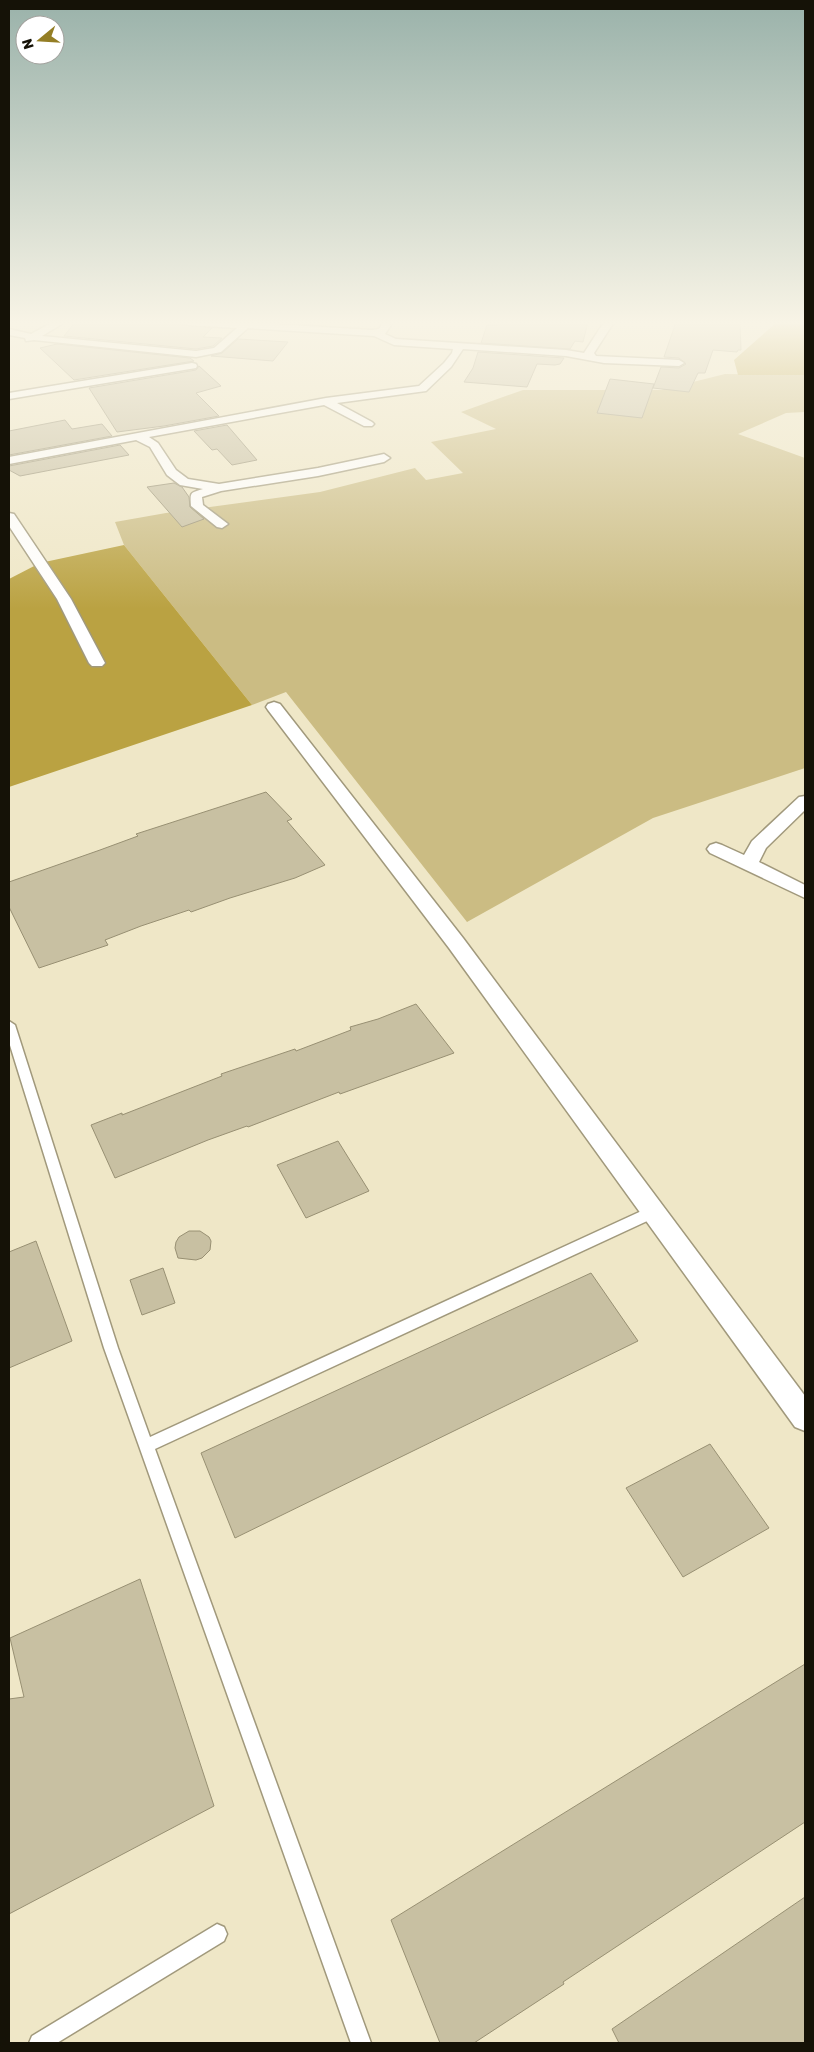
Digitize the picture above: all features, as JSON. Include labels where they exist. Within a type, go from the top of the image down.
[{"type":"street","points":[[9,460],[233,418]]},
{"type":"street","points":[[357,418],[368,424]]},
{"type":"street","points":[[138,436],[154,445],[171,472],[184,482],[219,488]]},
{"type":"street","points":[[222,524],[197,506],[196,495],[219,488],[318,472],[384,458]]},
{"type":"street","points":[[9,517],[64,599],[97,663]]},
{"type":"street","points":[[274,708],[456,943],[805,1418]]},
{"type":"street","points":[[748,865],[758,845],[805,801]]},
{"type":"street","points":[[716,849],[805,892]]},
{"type":"lane","points":[[9,1025],[111,1348],[361,2043]]},
{"type":"lane","points":[[146,1446],[653,1212]]},
{"type":"lane","points":[[39,2043],[217,1934]]},
{"type":"shaded area","points":[[473,418],[775,418],[738,434],[805,458],[805,768],[653,818],[467,922],[286,692],[252,705],[124,545],[115,522],[166,513],[320,492],[415,468],[426,480],[463,473],[431,442],[496,429]]},
{"type":"shaded area","points":[[124,545],[252,705],[9,787],[9,579],[40,563]]},
{"type":"building","points":[[108,418],[209,418],[164,426],[117,432]]},
{"type":"building","points":[[65,420],[72,429],[102,424],[112,436],[9,455],[9,431]]},
{"type":"building","points":[[227,425],[257,460],[232,465],[217,449],[212,450],[194,431]]},
{"type":"building","points":[[120,445],[129,455],[20,476],[9,470],[9,466]]},
{"type":"building","points":[[174,483],[182,487],[189,497],[190,507],[204,519],[182,527],[147,487]]},
{"type":"building","points":[[266,792],[292,819],[287,821],[325,865],[295,878],[191,912],[189,910],[141,926],[105,940],[108,945],[39,968],[9,907],[9,882],[138,836],[136,834]]},
{"type":"building","points":[[416,1004],[454,1053],[340,1094],[339,1092],[248,1127],[208,1140],[115,1178],[91,1125],[222,1076],[221,1074],[295,1049],[296,1051],[351,1030],[350,1027],[378,1019]]},
{"type":"building","points":[[338,1141],[369,1191],[306,1218],[277,1165]]},
{"type":"building","points":[[189,1231],[200,1231],[209,1237],[211,1241],[210,1250],[202,1258],[196,1260],[178,1258],[175,1248],[176,1242],[179,1237]]},
{"type":"building","points":[[36,1241],[72,1341],[9,1368],[9,1252]]},
{"type":"building","points":[[163,1268],[175,1303],[142,1315],[130,1280]]},
{"type":"building","points":[[591,1273],[638,1341],[235,1538],[201,1453]]},
{"type":"building","points":[[710,1444],[769,1528],[683,1577],[626,1488]]},
{"type":"building","points":[[140,1579],[214,1806],[9,1914],[9,1699],[24,1697],[10,1638]]},
{"type":"building","points":[[805,1664],[805,1822],[474,2043],[440,2043],[391,1920]]},
{"type":"building","points":[[805,1897],[805,2043],[619,2043],[612,2029]]}]
